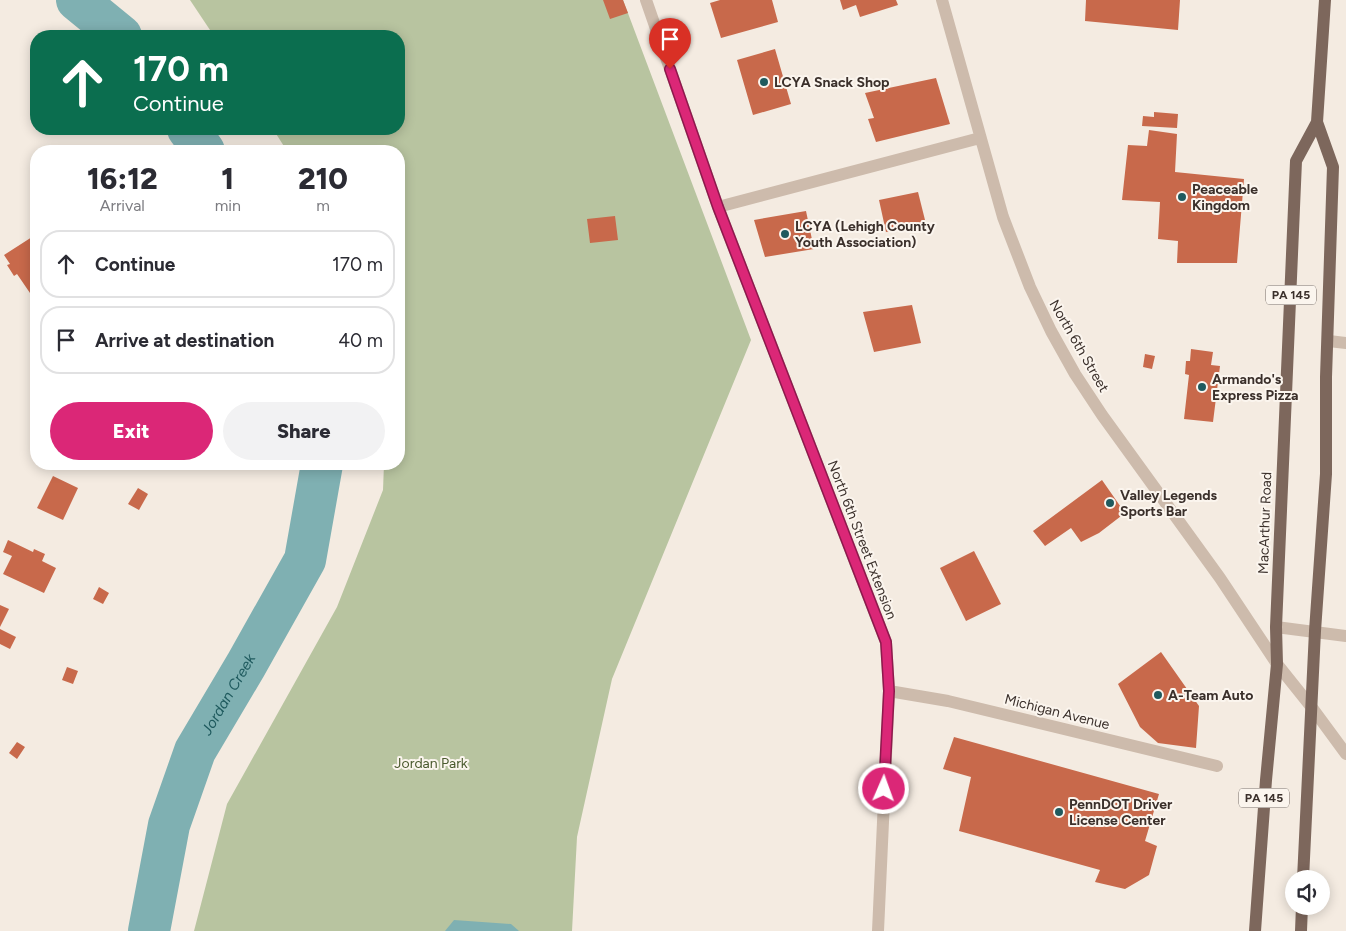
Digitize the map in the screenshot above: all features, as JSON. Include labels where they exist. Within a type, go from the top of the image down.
[{"type":"main road","name":"MacArthur Road","points":[[1304,870],[1313,709],[1315,631],[1326,474],[1326,377],[1329,341],[1334,168],[1317,122],[1325,0]]},
{"type":"main road","name":"MacArthur Road","points":[[1256,931],[1266,780],[1277,664],[1276,627],[1296,161],[1317,122]]},
{"type":"main road","points":[[1300,931],[1301,915]]},
{"type":"street","name":"North 6th Street Extension","points":[[646,0],[718,207],[886,642],[889,691],[878,931]]},
{"type":"street","name":"North 6th Street","points":[[942,0],[1003,217],[1030,287],[1051,331],[1075,374],[1102,415],[1220,578],[1277,664],[1346,754]]},
{"type":"street","points":[[718,207],[980,138]]},
{"type":"street","points":[[1329,341],[1346,343]]},
{"type":"street","points":[[1276,627],[1346,636]]},
{"type":"street","name":"Michigan Avenue","points":[[889,691],[948,701],[1217,766]]},
{"type":"green space","name":"Jordan Park","points":[[190,0],[623,0],[751,340],[612,679],[577,837],[572,931],[194,931],[227,804],[337,607],[383,490],[384,470],[405,470],[405,145],[283,145],[277,135],[405,135],[405,30],[210,30]]},
{"type":"water","points":[[454,920],[511,924],[519,931],[445,931]]},
{"type":"building","points":[[603,0],[623,0],[628,13],[610,19]]},
{"type":"building","points":[[720,0],[772,0],[778,22],[721,38],[710,3]]},
{"type":"building","points":[[840,0],[896,0],[898,5],[860,17],[856,5],[843,10]]},
{"type":"building","points":[[1086,0],[1180,0],[1178,30],[1085,21]]},
{"type":"building","name":"LCYA Snack Shop","points":[[775,49],[791,104],[753,115],[737,60]]},
{"type":"building","points":[[936,78],[950,124],[876,142],[868,119],[874,118],[865,93]]},
{"type":"building","points":[[1154,112],[1178,114],[1177,128],[1142,126],[1143,116],[1154,117]]},
{"type":"building","name":"Peaceable Kingdom","points":[[1149,130],[1177,134],[1175,172],[1244,179],[1237,263],[1177,263],[1178,241],[1158,239],[1160,202],[1122,200],[1128,145],[1147,146]]},
{"type":"building","points":[[918,192],[926,224],[886,232],[879,200]]},
{"type":"building","name":"LCYA (Lehigh County Youth Association)","points":[[806,211],[814,249],[765,257],[754,220]]},
{"type":"building","points":[[615,216],[618,240],[590,243],[587,219]]},
{"type":"building","points":[[30,238],[30,293],[17,274],[14,276],[7,265],[10,264],[4,255]]},
{"type":"building","points":[[912,305],[921,343],[874,352],[863,312]]},
{"type":"building","name":"Armando's Express Pizza","points":[[1191,349],[1213,352],[1211,365],[1220,366],[1213,422],[1184,419],[1189,375],[1185,374],[1186,361],[1190,361]]},
{"type":"building","points":[[1145,354],[1155,356],[1152,369],[1143,367]]},
{"type":"building","points":[[53,476],[78,488],[63,520],[37,508]]},
{"type":"building","points":[[1102,480],[1125,513],[1099,533],[1081,542],[1071,528],[1045,546],[1033,531]]},
{"type":"building","points":[[138,488],[148,494],[139,510],[128,504]]},
{"type":"building","points":[[8,540],[33,552],[34,549],[45,554],[42,561],[56,568],[44,593],[3,574],[12,556],[3,552]]},
{"type":"building","points":[[974,551],[1001,604],[966,621],[940,568]]},
{"type":"building","points":[[99,587],[109,593],[103,604],[93,599]]},
{"type":"building","points":[[0,605],[9,609],[0,627]]},
{"type":"building","points":[[0,629],[16,637],[10,649],[0,644]]},
{"type":"building","name":"A-Team Auto","points":[[1161,652],[1199,706],[1196,748],[1158,743],[1140,727],[1118,684]]},
{"type":"building","points":[[67,667],[78,671],[73,684],[62,680]]},
{"type":"building","name":"PennDOT Driver License Center","points":[[954,737],[1159,794],[1145,841],[1157,846],[1149,875],[1125,889],[1095,882],[1100,870],[959,831],[971,777],[943,769]]},
{"type":"building","points":[[17,742],[25,747],[17,759],[9,753]]},
{"type":"waterway","name":"Jordan Creek","points":[[77,0],[114,30]]},
{"type":"waterway","name":"Jordan Creek","points":[[192,135],[200,145]]},
{"type":"waterway","name":"Jordan Creek","points":[[149,931],[169,825],[195,751],[305,560],[321,470]]},
{"type":"place","name":"LCYA Snack Shop","points":[[764,82]]},
{"type":"place","name":"Peaceable Kingdom","points":[[1182,197]]},
{"type":"place","name":"LCYA (Lehigh County Youth Association)","points":[[785,234]]},
{"type":"place","name":"Armando's Express Pizza","points":[[1202,387]]},
{"type":"place","name":"Valley Legends Sports Bar","points":[[1110,503]]},
{"type":"place","name":"A-Team Auto","points":[[1158,695]]},
{"type":"place","name":"PennDOT Driver License Center","points":[[1059,812]]},
{"type":"route","points":[[670,69],[718,207],[886,642],[889,691],[884,789]]}]
